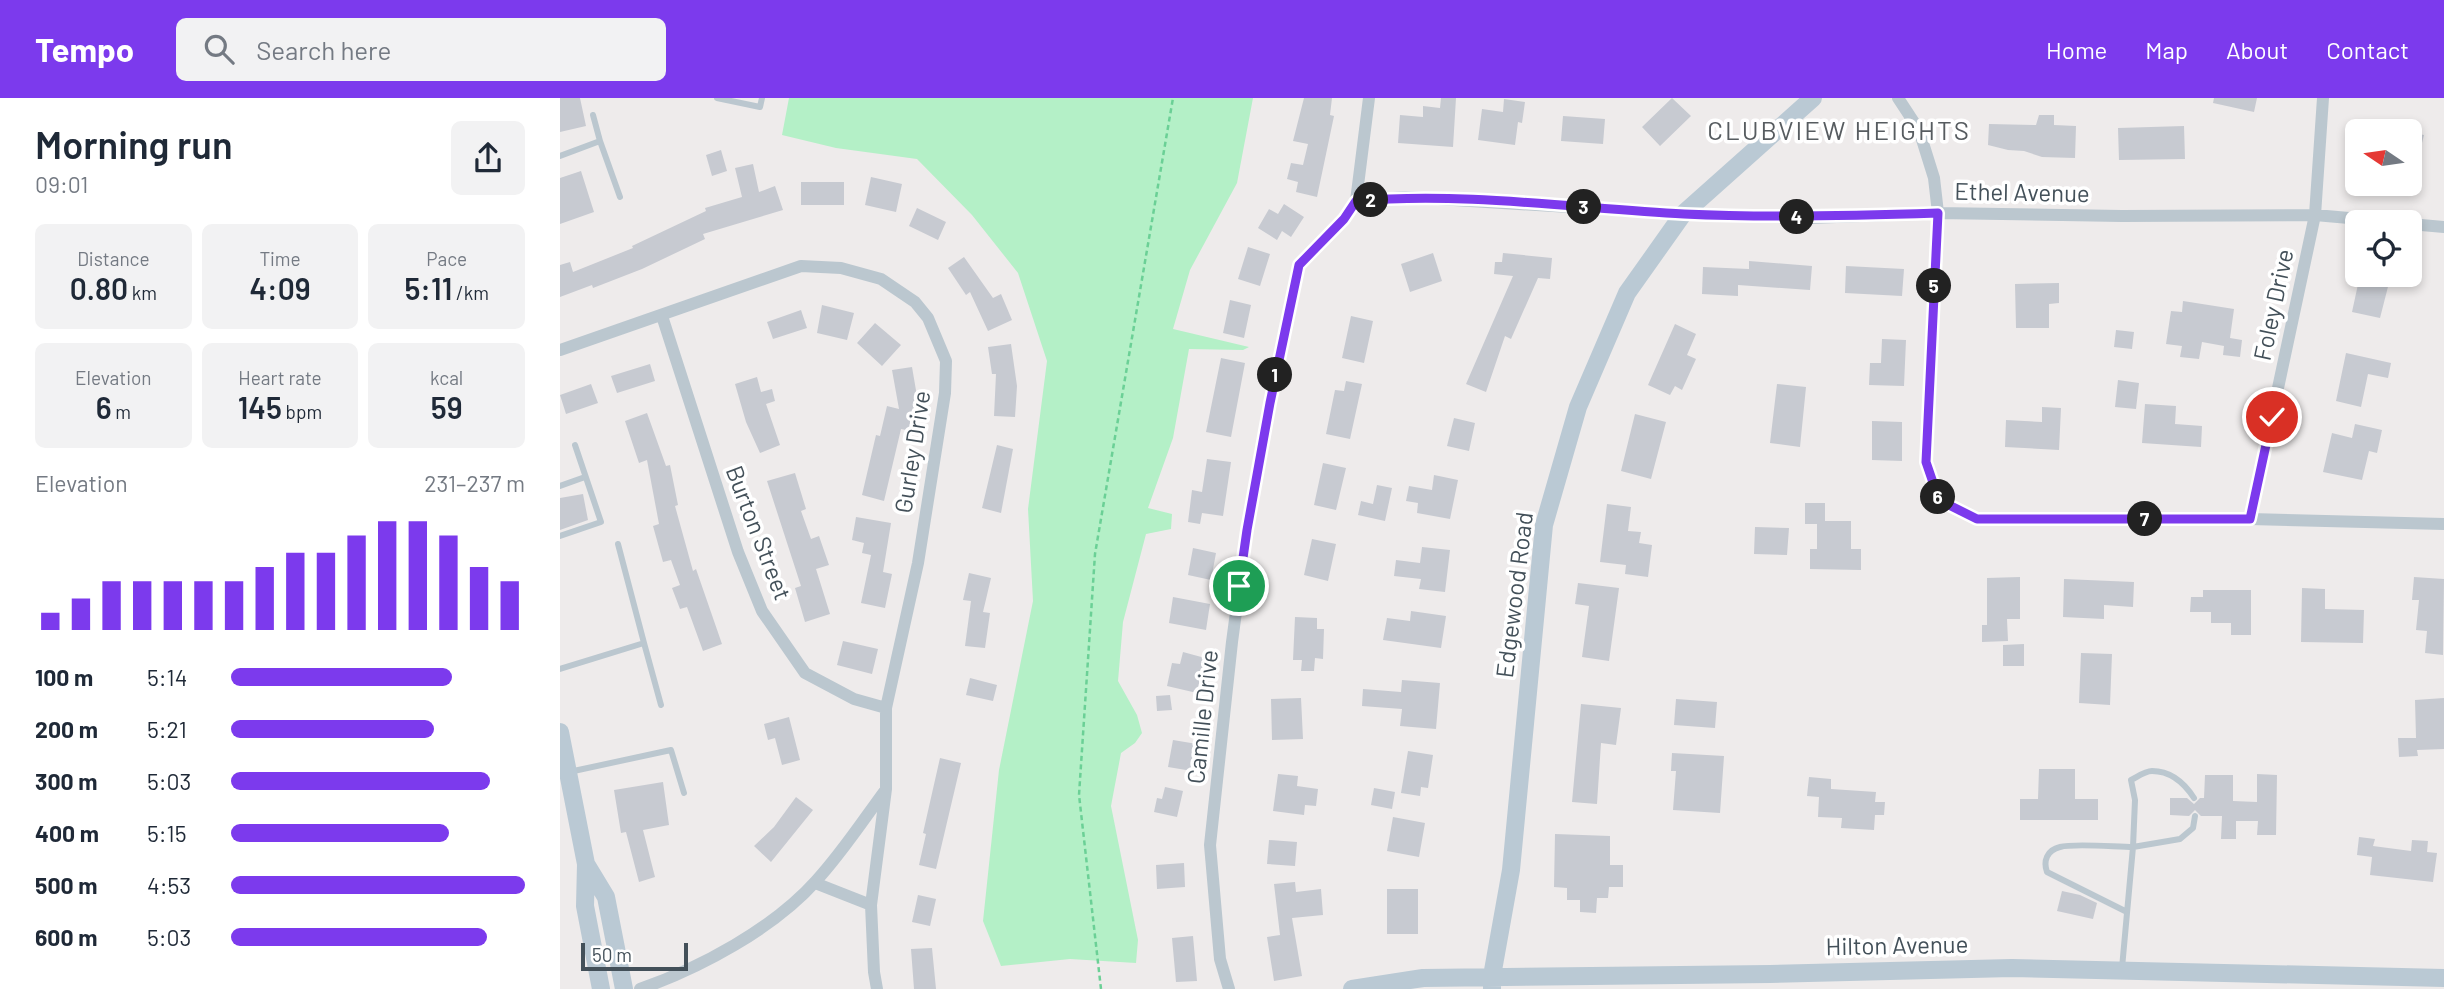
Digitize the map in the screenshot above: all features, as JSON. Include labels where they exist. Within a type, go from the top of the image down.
[{"type":"street","points":[[1356,201],[1369,98]]},
{"type":"street","name":"Edgewood Road","points":[[1492,982],[1511,870],[1544,525],[1578,407],[1627,293],[1683,214],[1813,98]]},
{"type":"street","points":[[1898,98],[1919,130],[1934,178],[1938,213],[1926,462],[1939,500],[1977,519],[2250,519],[2444,524]]},
{"type":"street","name":"Foley Drive","points":[[2250,519],[2315,215],[2323,98]]},
{"type":"street","name":"Ethel Avenue","points":[[1356,201],[1406,197],[1683,214],[1811,218],[1938,213],[2315,215],[2345,218]]},
{"type":"street","name":"Camille Drive","points":[[1229,989],[1220,959],[1210,845],[1247,530],[1299,265],[1344,219],[1356,201]]},
{"type":"street","points":[[2422,225],[2444,227]]},
{"type":"street","name":"Gurley Drive","points":[[560,350],[801,266],[841,268],[881,279],[915,302],[928,318],[946,361],[945,393],[918,563],[886,708],[886,789],[871,905],[877,989]]},
{"type":"street","name":"Burton Street","points":[[662,316],[738,552],[762,611],[805,673],[853,699],[886,708]]},
{"type":"street","points":[[560,733],[586,864],[585,905],[601,989]]},
{"type":"street","points":[[640,989],[698,967],[755,931],[815,883],[886,789]]},
{"type":"street","points":[[586,864],[606,897],[624,989]]},
{"type":"street","points":[[815,883],[871,905]]},
{"type":"street","name":"Hilton Avenue","points":[[1352,989],[1423,978],[1492,982],[2012,968],[2444,978]]},
{"type":"lane","points":[[717,98],[760,107],[762,98]]},
{"type":"lane","points":[[593,115],[620,197]]},
{"type":"lane","points":[[560,156],[600,141]]},
{"type":"lane","points":[[560,536],[601,522],[575,444]]},
{"type":"lane","points":[[560,486],[585,477]]},
{"type":"lane","points":[[618,544],[661,705]]},
{"type":"lane","points":[[560,669],[644,643]]},
{"type":"lane","points":[[568,772],[671,750],[684,793]]},
{"type":"lane","points":[[2122,970],[2133,847],[2135,800],[2131,780],[2150,771],[2168,775],[2184,783],[2194,798]]},
{"type":"lane","points":[[2127,912],[2047,872],[2044,864],[2047,854],[2059,847],[2133,847],[2179,839],[2193,828],[2195,816]]},
{"type":"path","points":[[1101,989],[1080,795],[1095,554],[1173,98]]},
{"type":"green space","points":[[789,98],[1253,98],[1237,183],[1190,270],[1173,329],[1249,347],[1243,350],[1189,349],[1173,438],[1148,508],[1172,514],[1171,529],[1146,534],[1123,622],[1118,681],[1137,715],[1142,733],[1135,743],[1121,753],[1111,806],[1138,940],[1136,963],[1070,959],[1001,966],[983,921],[999,770],[1033,601],[1028,509],[1047,361],[1018,273],[972,215],[917,159],[836,148],[782,135]]},
{"type":"building","points":[[560,98],[580,98],[586,126],[560,132]]},
{"type":"building","points":[[1304,98],[1332,98],[1330,115],[1334,116],[1317,197],[1296,192],[1298,182],[1287,179],[1291,163],[1303,165],[1308,144],[1293,141]]},
{"type":"building","points":[[1441,98],[1456,98],[1453,147],[1398,143],[1400,115],[1423,117],[1423,106],[1440,108]]},
{"type":"building","points":[[1672,98],[1691,116],[1660,146],[1642,127]]},
{"type":"building","points":[[2214,98],[2257,98],[2254,112],[2213,103]]},
{"type":"building","points":[[1504,99],[1525,102],[1522,123],[1518,122],[1515,145],[1478,140],[1482,109],[1503,112]]},
{"type":"building","points":[[2039,115],[2054,115],[2054,125],[2076,126],[2075,158],[2042,157],[1988,145],[1989,124],[2036,125]]},
{"type":"building","points":[[1563,116],[1605,119],[1603,144],[1561,141]]},
{"type":"building","points":[[2184,126],[2185,159],[2119,160],[2118,128]]},
{"type":"building","points":[[721,150],[727,171],[712,176],[706,155]]},
{"type":"building","points":[[753,164],[759,192],[775,186],[783,210],[703,234],[705,239],[642,269],[593,288],[592,285],[560,297],[560,265],[570,262],[573,272],[633,248],[632,246],[706,211],[705,208],[742,197],[735,168]]},
{"type":"building","points":[[581,171],[594,212],[560,224],[560,178]]},
{"type":"building","points":[[871,177],[902,184],[896,212],[865,205]]},
{"type":"building","points":[[801,182],[844,182],[844,205],[801,205]]},
{"type":"building","points":[[1284,204],[1304,217],[1291,237],[1282,231],[1277,240],[1258,228],[1269,209],[1278,214]]},
{"type":"building","points":[[917,208],[946,222],[938,240],[909,226]]},
{"type":"building","points":[[1248,247],[1270,254],[1260,286],[1238,279]]},
{"type":"building","points":[[1433,253],[1442,281],[1410,292],[1401,264]]},
{"type":"building","points":[[1503,253],[1552,258],[1550,279],[1538,278],[1511,339],[1505,336],[1486,392],[1466,384],[1513,276],[1494,274],[1495,262],[1502,262]]},
{"type":"building","points":[[964,257],[993,298],[1001,294],[1012,320],[988,331],[970,292],[966,295],[948,268]]},
{"type":"building","points":[[1749,261],[1812,266],[1810,290],[1738,285],[1738,296],[1702,294],[1703,267],[1749,269]]},
{"type":"building","points":[[1846,266],[1904,269],[1902,296],[1845,293]]},
{"type":"building","points":[[2059,283],[2059,303],[2049,304],[2049,328],[2016,328],[2015,284]]},
{"type":"building","points":[[2357,287],[2388,287],[2380,318],[2352,312]]},
{"type":"building","points":[[1230,300],[1251,305],[1244,338],[1223,333]]},
{"type":"building","points":[[2183,301],[2234,309],[2230,338],[2242,340],[2240,357],[2223,355],[2224,346],[2202,342],[2199,359],[2180,357],[2182,346],[2166,344],[2171,311],[2182,312]]},
{"type":"building","points":[[822,305],[854,313],[847,340],[817,333]]},
{"type":"building","points":[[801,310],[807,328],[773,339],[767,322]]},
{"type":"building","points":[[1351,316],[1373,321],[1364,363],[1342,358]]},
{"type":"building","points":[[875,323],[901,345],[882,366],[857,343]]},
{"type":"building","points":[[1675,324],[1696,334],[1687,355],[1696,359],[1682,390],[1675,386],[1670,395],[1648,385]]},
{"type":"building","points":[[2116,330],[2134,332],[2132,349],[2114,347]]},
{"type":"building","points":[[1882,339],[1906,340],[1904,386],[1869,385],[1870,363],[1881,363]]},
{"type":"building","points":[[1011,344],[1017,386],[1015,417],[994,416],[996,374],[992,374],[988,347]]},
{"type":"building","points":[[2346,353],[2391,363],[2388,378],[2368,374],[2361,407],[2336,401]]},
{"type":"building","points":[[1221,358],[1245,363],[1231,437],[1206,432]]},
{"type":"building","points":[[650,364],[655,381],[617,393],[611,376]]},
{"type":"building","points":[[912,367],[918,402],[911,431],[901,429],[884,501],[862,495],[876,435],[880,436],[887,406],[899,409],[892,370]]},
{"type":"building","points":[[757,377],[761,392],[772,389],[775,401],[766,404],[780,445],[760,453],[746,422],[735,384]]},
{"type":"building","points":[[2118,380],[2139,383],[2136,409],[2115,407]]},
{"type":"building","points":[[1346,381],[1362,384],[1350,439],[1326,434],[1335,390],[1344,391]]},
{"type":"building","points":[[591,384],[598,403],[566,414],[560,395]]},
{"type":"building","points":[[1777,384],[1806,387],[1800,447],[1770,443]]},
{"type":"building","points":[[2145,404],[2176,406],[2175,424],[2202,426],[2201,447],[2142,443]]},
{"type":"building","points":[[2042,407],[2061,408],[2059,450],[2005,447],[2006,420],[2042,422]]},
{"type":"building","points":[[647,413],[666,466],[670,465],[678,505],[675,506],[693,571],[696,569],[722,644],[703,651],[687,607],[680,609],[672,588],[680,585],[671,560],[663,562],[653,526],[659,524],[647,460],[639,463],[625,421]]},
{"type":"building","points":[[1635,414],[1666,422],[1651,479],[1621,471]]},
{"type":"building","points":[[1454,418],[1475,423],[1469,451],[1447,446]]},
{"type":"building","points":[[1872,421],[1902,422],[1902,461],[1872,460]]},
{"type":"building","points":[[2355,424],[2382,430],[2377,453],[2369,451],[2362,480],[2323,472],[2332,433],[2352,438]]},
{"type":"building","points":[[997,445],[1013,449],[1001,513],[982,508]]},
{"type":"building","points":[[1207,459],[1231,462],[1223,516],[1202,513],[1200,524],[1188,522],[1192,490],[1202,492]]},
{"type":"building","points":[[1323,463],[1346,468],[1336,510],[1314,505]]},
{"type":"building","points":[[795,473],[806,509],[801,511],[811,539],[819,536],[829,565],[816,569],[830,614],[805,622],[795,588],[801,586],[767,481]]},
{"type":"building","points":[[1434,475],[1458,480],[1450,519],[1417,513],[1418,503],[1406,501],[1409,486],[1432,490]]},
{"type":"building","points":[[1377,485],[1392,488],[1385,521],[1358,515],[1361,501],[1373,504]]},
{"type":"building","points":[[583,494],[588,520],[560,530],[560,498]]},
{"type":"building","points":[[1805,503],[1825,503],[1825,521],[1851,521],[1851,549],[1861,549],[1861,570],[1810,569],[1810,549],[1817,549],[1817,524],[1805,524]]},
{"type":"building","points":[[1607,504],[1631,507],[1628,531],[1641,532],[1639,543],[1652,545],[1648,577],[1625,574],[1626,565],[1600,562]]},
{"type":"building","points":[[856,517],[891,523],[883,572],[892,574],[885,608],[861,603],[871,555],[862,553],[864,543],[852,540]]},
{"type":"building","points":[[1755,527],[1789,528],[1787,555],[1754,554]]},
{"type":"building","points":[[1312,539],[1336,544],[1328,581],[1304,575]]},
{"type":"building","points":[[1422,547],[1450,550],[1445,592],[1419,589],[1421,579],[1394,576],[1396,560],[1420,563]]},
{"type":"building","points":[[1193,548],[1216,553],[1211,580],[1188,575]]},
{"type":"building","points":[[969,573],[991,578],[983,612],[990,613],[985,648],[965,646],[971,601],[963,600]]},
{"type":"building","points":[[2020,577],[2020,619],[2007,619],[2008,641],[1982,642],[1982,625],[1987,625],[1987,578]]},
{"type":"building","points":[[2414,577],[2444,579],[2443,655],[2425,653],[2427,631],[2416,630],[2419,600],[2412,600]]},
{"type":"building","points":[[2064,579],[2134,582],[2133,607],[2104,605],[2104,619],[2063,617]]},
{"type":"building","points":[[1578,583],[1619,588],[1609,661],[1582,657],[1589,606],[1575,604]]},
{"type":"building","points":[[2302,588],[2325,589],[2325,609],[2364,610],[2363,643],[2301,642]]},
{"type":"building","points":[[2203,590],[2251,590],[2251,635],[2231,635],[2231,623],[2211,623],[2211,612],[2190,612],[2191,597],[2203,597]]},
{"type":"building","points":[[1173,597],[1210,604],[1206,630],[1169,623]]},
{"type":"building","points":[[1411,611],[1446,616],[1441,648],[1383,640],[1387,618],[1410,621]]},
{"type":"building","points":[[1295,617],[1317,618],[1317,629],[1324,629],[1323,659],[1315,658],[1314,671],[1301,671],[1302,660],[1293,660]]},
{"type":"building","points":[[843,641],[878,649],[872,674],[837,665]]},
{"type":"building","points":[[2024,644],[2024,666],[2003,666],[2003,645]]},
{"type":"building","points":[[1183,652],[1205,658],[1197,693],[1167,686],[1172,663],[1180,664]]},
{"type":"building","points":[[2081,653],[2112,654],[2110,705],[2079,703]]},
{"type":"building","points":[[970,678],[997,685],[993,701],[966,695]]},
{"type":"building","points":[[1402,680],[1440,683],[1436,729],[1400,726],[1402,709],[1362,706],[1363,689],[1401,692]]},
{"type":"building","points":[[1170,695],[1172,710],[1157,711],[1156,696]]},
{"type":"building","points":[[1301,698],[1303,739],[1272,740],[1271,699]]},
{"type":"building","points":[[2444,698],[2444,749],[2417,750],[2418,756],[2399,757],[2398,738],[2416,738],[2415,700]]},
{"type":"building","points":[[1676,699],[1717,702],[1715,728],[1674,725]]},
{"type":"building","points":[[1581,704],[1621,708],[1616,745],[1601,743],[1597,804],[1572,802]]},
{"type":"building","points":[[789,717],[800,760],[782,765],[775,738],[768,740],[764,724]]},
{"type":"building","points":[[1173,740],[1197,744],[1192,771],[1168,767]]},
{"type":"building","points":[[1408,751],[1433,755],[1428,788],[1421,787],[1420,796],[1401,793]]},
{"type":"building","points":[[1672,753],[1724,756],[1720,813],[1673,810],[1676,771],[1671,771]]},
{"type":"building","points":[[940,758],[961,763],[936,869],[919,865],[926,834],[923,833]]},
{"type":"building","points":[[2039,769],[2075,769],[2075,799],[2098,799],[2098,820],[2020,820],[2020,799],[2038,799]]},
{"type":"building","points":[[1278,774],[1298,776],[1297,786],[1318,789],[1316,806],[1305,805],[1304,815],[1273,811]]},
{"type":"building","points":[[2257,774],[2277,775],[2276,835],[2257,835],[2258,821],[2236,821],[2236,839],[2221,839],[2222,816],[2201,816],[2195,810],[2189,816],[2170,815],[2170,798],[2187,798],[2194,804],[2204,798],[2205,775],[2233,775],[2233,801],[2257,802]]},
{"type":"building","points":[[1809,777],[1831,779],[1831,789],[1876,792],[1875,802],[1885,802],[1884,815],[1875,815],[1874,830],[1841,828],[1842,818],[1818,817],[1819,797],[1807,796]]},
{"type":"building","points":[[663,782],[669,825],[643,830],[655,877],[639,882],[626,832],[621,833],[614,790]]},
{"type":"building","points":[[1165,787],[1183,791],[1177,817],[1154,812],[1157,798],[1162,799]]},
{"type":"building","points":[[1374,788],[1395,792],[1392,809],[1371,805]]},
{"type":"building","points":[[796,797],[813,810],[771,862],[754,846],[774,827]]},
{"type":"building","points":[[1393,817],[1425,823],[1419,857],[1387,851]]},
{"type":"building","points":[[1555,834],[1610,836],[1610,865],[1623,865],[1623,887],[1609,887],[1608,898],[1597,898],[1596,913],[1580,912],[1580,900],[1567,900],[1567,888],[1554,887]]},
{"type":"building","points":[[2359,837],[2375,839],[2373,846],[2411,851],[2412,840],[2428,841],[2427,852],[2437,853],[2433,882],[2370,875],[2372,857],[2357,855]]},
{"type":"building","points":[[1269,840],[1297,842],[1295,866],[1267,864]]},
{"type":"building","points":[[1184,863],[1185,887],[1157,889],[1156,865]]},
{"type":"building","points":[[1295,882],[1296,892],[1321,889],[1323,915],[1292,918],[1302,976],[1274,981],[1267,937],[1280,935],[1274,884]]},
{"type":"building","points":[[1387,889],[1418,889],[1418,934],[1387,934]]},
{"type":"building","points":[[2062,891],[2097,903],[2093,919],[2057,911]]},
{"type":"building","points":[[918,895],[936,899],[930,926],[912,922]]},
{"type":"building","points":[[1193,936],[1197,981],[1176,982],[1172,938]]},
{"type":"building","points":[[932,948],[936,989],[914,989],[911,949]]},
{"type":"district","name":"CLUBVIEW HEIGHTS","points":[[1839,131]]},
{"type":"route","points":[[1239,586],[1270,403],[1299,265],[1344,219],[1356,201],[1406,197],[1683,214],[1811,218],[1938,213],[1926,462],[1939,500],[1977,519],[2250,519],[2272,417]]}]
